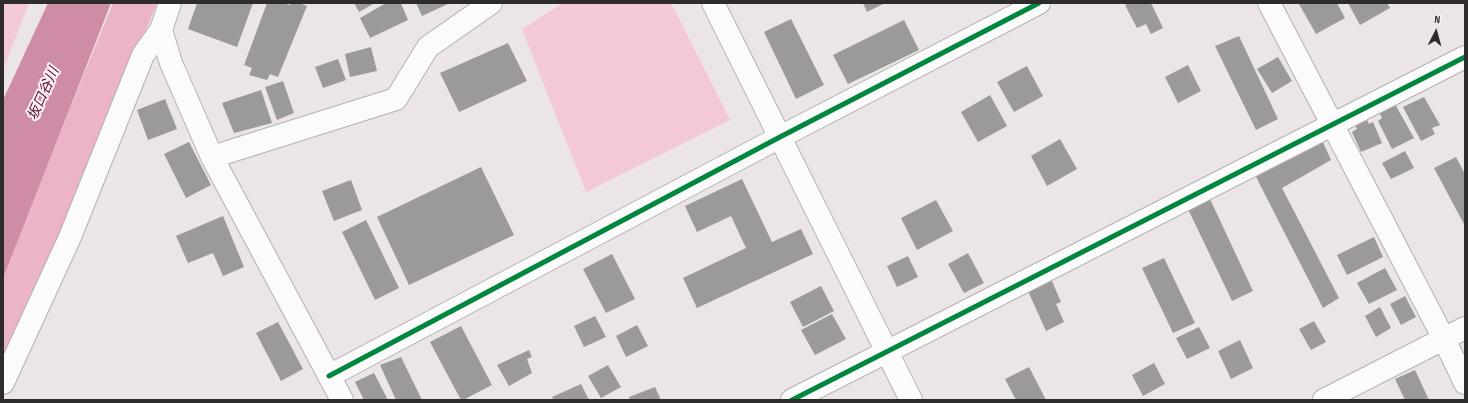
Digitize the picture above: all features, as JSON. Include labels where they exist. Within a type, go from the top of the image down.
[{"type":"street","points":[[3,383],[70,237],[143,55],[161,30],[170,3]]},
{"type":"street","points":[[212,157],[396,99],[428,47],[491,3]]},
{"type":"street","points":[[713,3],[911,400]]},
{"type":"street","points":[[329,376],[780,137],[1039,3]]},
{"type":"street","points":[[1269,3],[1444,339],[1465,383]]},
{"type":"street","points":[[161,30],[171,63],[212,157],[342,400]]},
{"type":"street","points":[[792,400],[1465,57]]},
{"type":"street","points":[[1324,400],[1465,328]]},
{"type":"shaded area","points":[[3,3],[29,3],[3,70]]},
{"type":"shaded area","points":[[113,3],[157,3],[12,366],[3,385],[3,272]]},
{"type":"shaded area","points":[[563,3],[671,3],[730,120],[586,192],[522,29]]},
{"type":"water","name":"坂口谷川","points":[[48,3],[111,3],[3,278],[3,100]]},
{"type":"building","points":[[197,3],[253,3],[237,47],[188,29]]},
{"type":"building","points":[[267,3],[283,3],[290,5],[291,3],[299,3],[307,6],[278,77],[270,74],[267,80],[249,75],[252,68],[244,65]]},
{"type":"building","points":[[354,3],[375,3],[359,12]]},
{"type":"building","points":[[386,3],[401,3],[408,20],[370,38],[360,18]]},
{"type":"building","points":[[416,3],[450,3],[422,16]]},
{"type":"building","points":[[863,3],[885,3],[867,12]]},
{"type":"building","points":[[1129,3],[1151,3],[1163,28],[1151,34],[1146,24],[1137,28],[1125,5]]},
{"type":"building","points":[[1337,3],[1345,18],[1316,34],[1299,4]]},
{"type":"building","points":[[1348,3],[1387,3],[1390,8],[1360,25]]},
{"type":"building","points":[[791,19],[824,85],[796,99],[764,32]]},
{"type":"building","points":[[904,20],[919,50],[848,84],[833,55]]},
{"type":"building","points":[[1239,36],[1278,119],[1256,130],[1215,46]]},
{"type":"building","points":[[508,43],[527,81],[459,112],[440,73]]},
{"type":"building","points":[[371,47],[377,71],[350,77],[345,54]]},
{"type":"building","points":[[1278,57],[1292,81],[1272,93],[1257,69]]},
{"type":"building","points":[[338,59],[346,80],[323,88],[315,67]]},
{"type":"building","points":[[1188,65],[1201,91],[1178,103],[1165,77]]},
{"type":"building","points":[[1027,66],[1043,96],[1014,112],[997,82]]},
{"type":"building","points":[[283,81],[294,113],[277,120],[265,87]]},
{"type":"building","points":[[261,90],[272,123],[234,133],[222,103]]},
{"type":"building","points":[[990,95],[1007,126],[978,142],[961,112]]},
{"type":"building","points":[[1424,97],[1440,125],[1432,128],[1435,134],[1421,141],[1403,107]]},
{"type":"building","points":[[165,99],[177,129],[148,140],[137,110]]},
{"type":"building","points":[[1395,104],[1414,138],[1392,149],[1378,121],[1382,118],[1379,112]]},
{"type":"building","points":[[1365,116],[1369,124],[1373,122],[1382,143],[1361,152],[1352,132],[1357,129],[1353,121]]},
{"type":"building","points":[[1060,139],[1077,169],[1047,186],[1031,156]]},
{"type":"building","points":[[1322,140],[1331,160],[1282,188],[1339,298],[1323,308],[1254,173]]},
{"type":"building","points":[[189,142],[211,185],[186,198],[164,154]]},
{"type":"building","points":[[1405,151],[1414,168],[1391,179],[1382,163]]},
{"type":"building","points":[[1456,157],[1465,174],[1464,224],[1434,168]]},
{"type":"building","points":[[481,167],[514,235],[409,285],[377,217]]},
{"type":"building","points":[[742,179],[772,242],[801,229],[813,254],[697,308],[683,278],[746,248],[731,216],[697,232],[685,206]]},
{"type":"building","points":[[351,180],[362,210],[334,221],[322,191]]},
{"type":"building","points":[[1210,199],[1253,291],[1232,301],[1188,209]]},
{"type":"building","points":[[936,200],[953,231],[917,250],[901,218]]},
{"type":"building","points":[[223,216],[244,267],[223,276],[213,253],[188,263],[176,236]]},
{"type":"building","points":[[366,220],[399,288],[375,300],[342,232]]},
{"type":"building","points":[[1374,237],[1383,257],[1347,275],[1337,255]]},
{"type":"building","points":[[968,253],[984,283],[964,293],[948,264]]},
{"type":"building","points":[[612,254],[635,299],[606,313],[583,269]]},
{"type":"building","points":[[908,256],[918,277],[897,287],[887,266]]},
{"type":"building","points":[[1164,258],[1195,323],[1173,333],[1142,268]]},
{"type":"building","points":[[1385,268],[1397,290],[1369,304],[1357,283]]},
{"type":"building","points":[[1051,279],[1061,302],[1056,304],[1064,322],[1046,331],[1027,289]]},
{"type":"building","points":[[821,286],[834,311],[803,327],[790,302]]},
{"type":"building","points":[[1405,296],[1416,317],[1401,325],[1390,304]]},
{"type":"building","points":[[1380,307],[1391,328],[1376,337],[1365,316]]},
{"type":"building","points":[[832,314],[846,339],[815,355],[801,330]]},
{"type":"building","points":[[595,316],[606,337],[584,347],[574,326]]},
{"type":"building","points":[[1314,321],[1326,342],[1311,350],[1299,329]]},
{"type":"building","points":[[278,322],[303,369],[281,381],[256,333]]},
{"type":"building","points":[[637,325],[648,346],[626,357],[616,336]]},
{"type":"building","points":[[461,326],[492,385],[463,400],[461,400],[430,342]]},
{"type":"building","points":[[1199,327],[1210,348],[1187,359],[1176,338]]},
{"type":"building","points":[[1240,340],[1253,368],[1231,379],[1218,351]]},
{"type":"building","points":[[529,350],[532,357],[527,359],[532,373],[509,386],[497,365]]},
{"type":"building","points":[[401,357],[422,400],[396,400],[380,365]]},
{"type":"building","points":[[1154,363],[1165,384],[1143,396],[1132,375]]},
{"type":"building","points":[[608,365],[621,387],[601,398],[588,376]]},
{"type":"building","points":[[1029,367],[1046,400],[1016,400],[1005,379]]},
{"type":"building","points":[[1415,370],[1429,400],[1405,400],[1395,379]]},
{"type":"building","points":[[374,373],[388,400],[364,400],[355,382]]},
{"type":"building","points":[[581,384],[589,400],[554,400],[552,397]]},
{"type":"building","points":[[655,387],[661,400],[630,400],[629,397]]},
{"type":"cycle path","points":[[329,376],[780,137],[1039,3]]},
{"type":"cycle path","points":[[792,400],[1465,57]]}]
